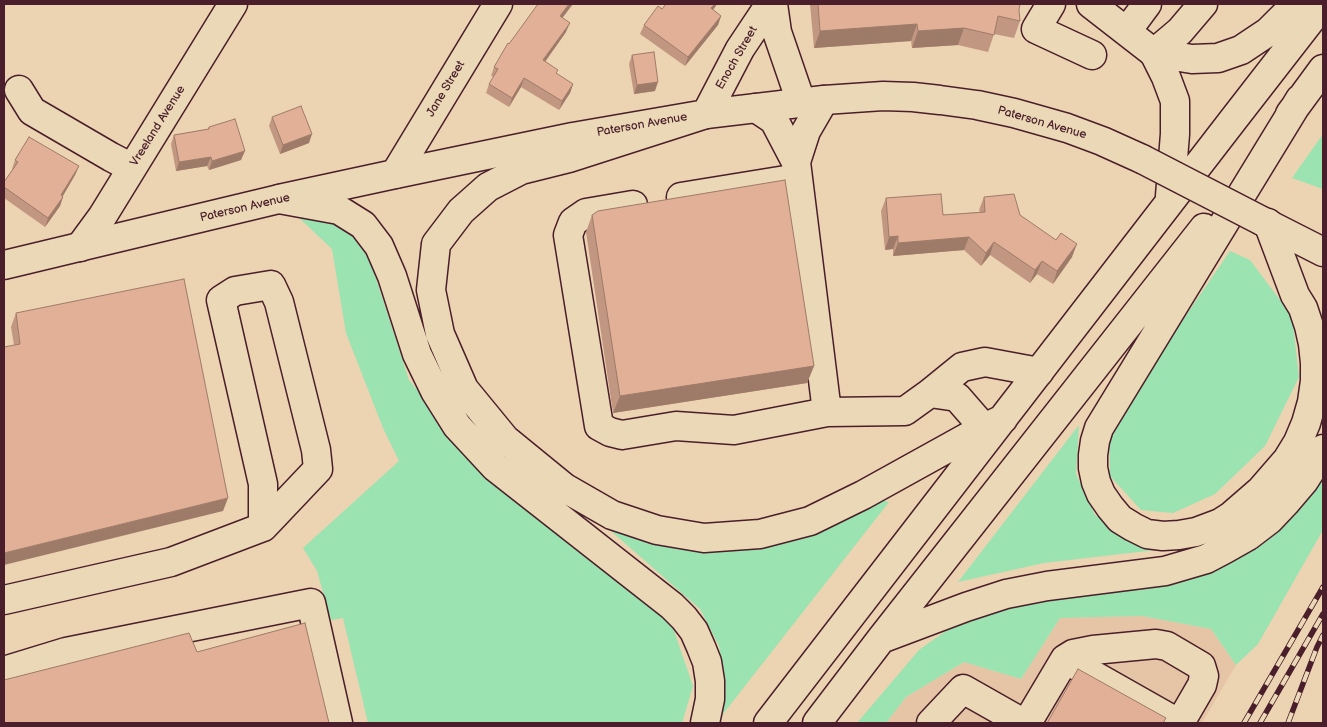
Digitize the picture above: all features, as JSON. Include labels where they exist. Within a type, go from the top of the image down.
[{"type":"main road","name":"Vreeland Avenue","points":[[80,247],[102,217],[234,4]]},
{"type":"main road","name":"Jane Street","points":[[395,174],[498,4]]},
{"type":"main road","name":"Enoch Street","points":[[772,4],[777,32],[812,101]]},
{"type":"main road","name":"Enoch Street","points":[[706,114],[740,49],[772,4]]},
{"type":"main road","points":[[1051,4],[1036,29],[1092,55]]},
{"type":"main road","points":[[1092,4],[1154,53],[1166,77],[1175,101],[1175,134],[1170,202]]},
{"type":"main road","points":[[1127,31],[1147,4]]},
{"type":"main road","points":[[1154,53],[1180,31],[1203,4]]},
{"type":"main road","points":[[1154,53],[1192,59],[1218,58],[1241,50],[1268,32],[1296,4]]},
{"type":"main road","points":[[768,723],[993,423],[1039,372],[1323,4]]},
{"type":"main road","points":[[817,723],[1183,256],[1323,69]]},
{"type":"main road","points":[[19,90],[32,111],[132,168]]},
{"type":"main road","name":"Paterson Avenue","points":[[4,265],[280,199],[574,137],[706,114],[812,101],[883,96],[913,97],[977,105],[1067,128],[1142,159],[1323,252]]},
{"type":"main road","points":[[1265,222],[1295,295],[1303,308],[1313,344],[1315,381],[1312,402],[1306,422],[1298,442],[1287,460],[1261,490],[1231,516],[1220,523],[1196,532],[1171,536],[1147,534],[1120,519],[1101,494],[1096,482],[1093,455],[1099,428],[1300,100]]},
{"type":"main road","points":[[797,170],[812,101]]},
{"type":"main road","points":[[756,108],[774,120],[797,170],[827,412]]},
{"type":"main road","points":[[706,114],[569,158],[521,170],[488,187],[461,211],[436,244],[432,290],[440,334],[464,389],[505,439],[565,488],[612,515],[657,530],[704,538],[760,534],[810,521],[863,495],[993,423]]},
{"type":"main road","points":[[797,170],[586,213],[573,222],[568,235],[599,426],[610,432],[622,435],[676,426],[734,430],[827,412],[905,412],[962,367],[985,362],[1039,372]]},
{"type":"main road","points":[[280,199],[339,210],[363,225],[379,246],[392,276],[417,354],[456,426],[495,467],[672,606],[684,618],[698,639],[707,662],[710,699],[705,723]]},
{"type":"main road","points":[[4,600],[171,562],[262,527],[318,469],[316,450],[282,312],[271,285],[235,291],[221,300],[263,484],[262,527]]},
{"type":"main road","points":[[930,393],[957,397],[993,423]]},
{"type":"main road","points":[[881,639],[1006,594],[1047,586],[1143,575],[1165,571],[1206,559],[1248,536],[1269,520],[1304,481],[1323,449]]},
{"type":"main road","points":[[4,671],[66,652],[311,603],[338,723]]},
{"type":"main road","points":[[931,723],[963,689],[1025,723],[1065,659],[1072,654],[1093,650],[1156,644],[1167,646],[1201,666],[1204,676],[1202,685],[1179,723],[1065,659]]},
{"type":"shaded area","points":[[1142,616],[1211,629],[1236,665],[1202,723],[886,723],[906,697],[964,662],[1021,679],[1060,618]]},
{"type":"green space","points":[[1323,134],[1323,189],[1292,178]]},
{"type":"green space","points":[[296,215],[340,220],[370,260],[409,380],[470,454],[671,622],[693,686],[682,723],[368,723],[343,618],[331,620],[317,571],[303,548],[399,461],[383,428],[346,333],[332,249]]},
{"type":"green space","points":[[1230,251],[1250,260],[1292,316],[1299,377],[1265,446],[1215,494],[1173,513],[1141,510],[1110,476],[1109,428]]},
{"type":"green space","points":[[1079,425],[1076,474],[1095,515],[1155,550],[1044,563],[958,582]]},
{"type":"green space","points":[[1323,469],[1323,530],[1258,644],[1236,665],[1211,629],[1142,616],[1060,618],[1021,679],[964,662],[906,697],[886,723],[857,723],[919,650],[967,616],[1047,596],[1191,576],[1273,536]]},
{"type":"green space","points":[[878,500],[889,502],[716,723],[725,689],[719,646],[700,609],[595,517],[730,549]]},
{"type":"building","points":[[538,4],[569,4],[560,16],[570,23],[543,60],[558,70],[556,73],[573,84],[562,101],[524,78],[512,98],[489,84],[498,69],[494,67],[508,43]]},
{"type":"building","points":[[666,4],[715,4],[711,8],[721,16],[688,57],[644,25],[658,6],[662,9]]},
{"type":"building","points":[[818,4],[1020,4],[1020,21],[998,16],[994,35],[964,28],[918,31],[917,24],[820,31]]},
{"type":"building","points":[[654,52],[658,82],[637,85],[632,55]]},
{"type":"building","points":[[301,106],[312,134],[283,145],[272,117]]},
{"type":"building","points":[[235,119],[245,151],[212,161],[211,157],[179,162],[174,135],[209,129],[209,127]]},
{"type":"building","points":[[29,137],[79,166],[61,195],[63,197],[48,218],[4,187],[4,182],[18,162],[15,160]]},
{"type":"building","points":[[785,180],[814,366],[620,396],[592,215],[598,211]]},
{"type":"building","points":[[941,194],[943,215],[985,212],[984,197],[1014,194],[1020,215],[1056,240],[1061,233],[1077,244],[1057,271],[1042,261],[1035,270],[994,242],[986,253],[969,237],[898,243],[898,236],[889,237],[886,198]]},
{"type":"building","points":[[184,279],[228,498],[4,553],[4,347],[20,344],[16,313]]},
{"type":"building","points":[[305,623],[329,723],[4,723],[4,680],[189,633],[197,652]]},
{"type":"building","points":[[1078,669],[1166,718],[1163,723],[1047,723]]},
{"type":"railway","points":[[1244,723],[1323,587]]},
{"type":"railway","points":[[1260,723],[1323,614]]},
{"type":"railway","points":[[1288,723],[1323,635]]}]
